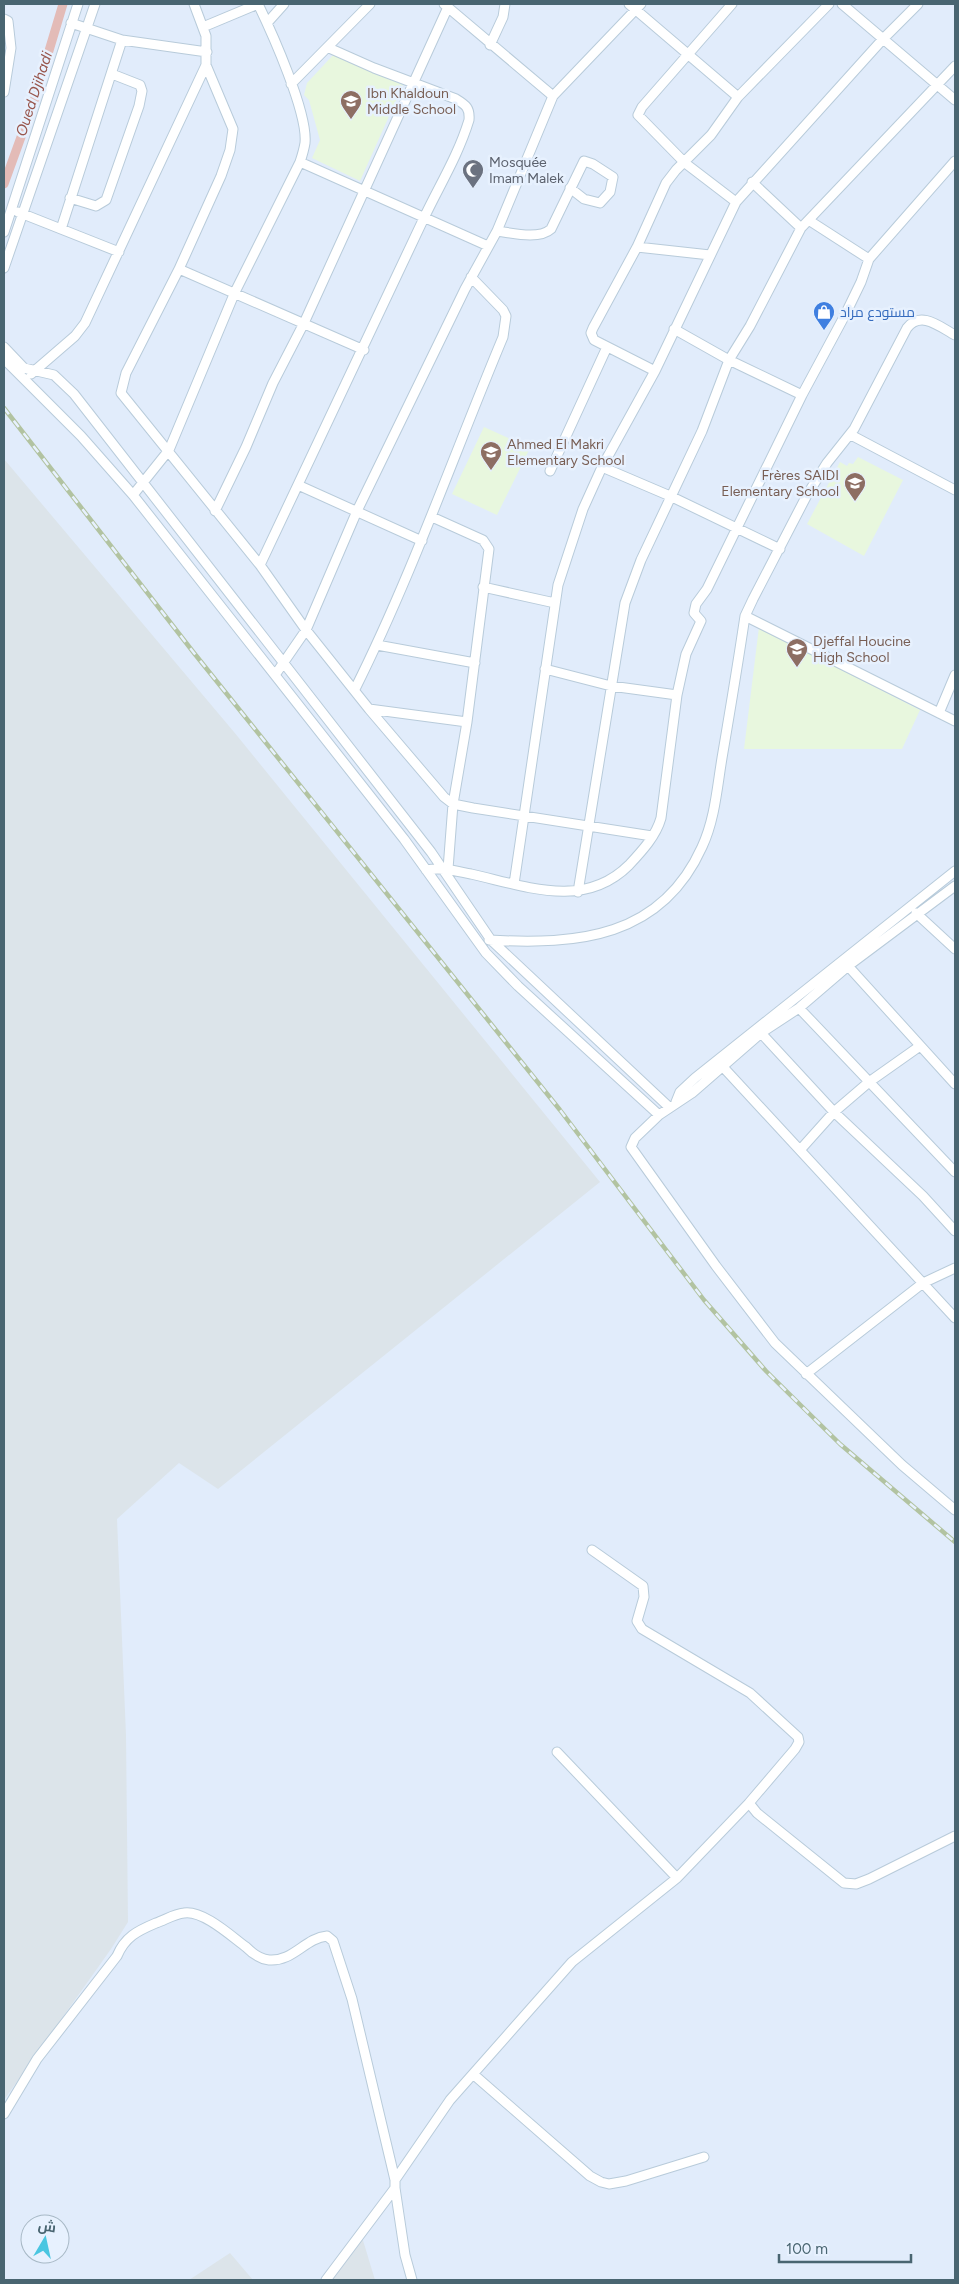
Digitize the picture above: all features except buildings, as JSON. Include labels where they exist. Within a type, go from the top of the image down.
[{"type":"street","points":[[4,232],[78,4]]},
{"type":"street","points":[[4,268],[95,4]]},
{"type":"street","points":[[24,381],[75,336],[85,323],[206,65],[207,52],[203,26],[194,4]]},
{"type":"street","points":[[133,495],[144,484],[169,450],[235,292],[300,162],[305,144],[304,128],[291,84],[258,4],[203,26]]},
{"type":"street","points":[[267,24],[284,4]]},
{"type":"street","points":[[291,84],[329,48],[370,4]]},
{"type":"street","points":[[490,45],[503,17],[505,4]]},
{"type":"street","points":[[732,4],[688,52],[638,114],[685,163],[736,202]]},
{"type":"street","points":[[655,371],[594,340],[591,333],[593,328],[637,247],[666,183],[676,170],[711,135],[738,97],[829,4]]},
{"type":"street","points":[[842,4],[955,100]]},
{"type":"street","points":[[514,884],[558,585],[573,533],[602,467],[655,371],[736,202],[752,182],[883,39],[918,4]]},
{"type":"street","points":[[215,511],[246,447],[273,382],[304,323],[414,84],[446,6],[490,45],[553,96]]},
{"type":"street","points":[[276,675],[306,630],[357,511],[471,277],[497,232],[553,96],[636,6],[738,97]]},
{"type":"street","points":[[4,18],[8,21],[10,32],[4,92]]},
{"type":"street","points":[[71,23],[122,40],[207,52]]},
{"type":"street","points":[[61,229],[122,40]]},
{"type":"street","points":[[260,566],[364,350],[424,219],[449,172],[465,134],[470,111],[466,105],[456,99],[414,84],[329,48]]},
{"type":"street","points":[[206,65],[229,117],[233,137],[221,176],[179,269],[126,373],[120,388],[126,401],[169,450],[260,566],[306,630],[355,689],[369,709],[434,788],[453,804],[652,836]]},
{"type":"street","points":[[578,892],[620,626],[631,583],[702,431],[730,360],[750,326],[801,228],[955,66]]},
{"type":"street","points":[[70,198],[96,206],[106,200],[139,106],[142,91],[140,86],[112,74]]},
{"type":"street","points":[[497,232],[547,233],[551,229],[570,188],[584,161],[593,164],[613,178],[610,192],[603,202],[600,203],[584,199],[570,188]]},
{"type":"street","points":[[426,870],[445,869],[553,892],[578,892],[612,879],[642,852],[658,829],[665,796],[677,694],[686,654],[701,621],[694,613],[696,604],[707,589],[802,395],[846,315],[869,259],[955,161]]},
{"type":"street","points":[[300,162],[363,192],[488,246]]},
{"type":"street","points":[[752,182],[801,228]]},
{"type":"street","points":[[11,210],[119,252]]},
{"type":"street","points":[[810,220],[869,259]]},
{"type":"street","points":[[637,247],[710,255]]},
{"type":"street","points":[[179,269],[364,350]]},
{"type":"street","points":[[355,689],[377,645],[432,517],[505,328],[506,316],[503,310],[471,277]]},
{"type":"street","points":[[474,939],[555,942],[573,940],[610,930],[633,921],[655,908],[691,867],[703,845],[715,804],[745,616],[818,476],[851,435],[910,324],[926,319],[955,335]]},
{"type":"street","points":[[674,329],[730,360],[802,395]]},
{"type":"street","points":[[4,347],[21,366],[34,371],[49,373],[64,383],[445,869],[491,940],[672,1105]]},
{"type":"street","points":[[550,471],[607,347]]},
{"type":"street","points":[[4,359],[24,381],[82,436],[133,495],[276,675],[426,870],[474,939],[518,986],[659,1115]]},
{"type":"street","points":[[851,435],[955,490]]},
{"type":"street","points":[[602,467],[670,496],[780,549]]},
{"type":"street","points":[[298,485],[422,541]]},
{"type":"street","points":[[432,517],[483,540],[488,545],[475,663],[445,869]]},
{"type":"street","points":[[483,587],[555,602]]},
{"type":"street","points":[[745,616],[955,721]]},
{"type":"street","points":[[377,645],[475,663]]},
{"type":"street","points":[[545,669],[611,686],[677,694]]},
{"type":"street","points":[[939,714],[955,674]]},
{"type":"street","points":[[369,709],[467,722]]},
{"type":"street","points":[[672,1105],[680,1092],[696,1078],[955,871]]},
{"type":"street","points":[[955,886],[848,966],[799,1008],[761,1033],[692,1094],[659,1115],[633,1140],[632,1150],[774,1343],[902,1465],[955,1510]]},
{"type":"street","points":[[916,914],[955,948]]},
{"type":"street","points":[[848,966],[955,1084]]},
{"type":"street","points":[[799,1008],[955,1172]]},
{"type":"street","points":[[761,1033],[834,1112],[923,1196],[955,1231]]},
{"type":"street","points":[[800,1150],[834,1112],[869,1082],[920,1046]]},
{"type":"street","points":[[723,1067],[955,1318]]},
{"type":"street","points":[[806,1374],[923,1283],[955,1268]]},
{"type":"street","points":[[326,2280],[395,2184],[450,2100],[572,1962],[677,1878],[749,1803],[799,1742],[798,1737],[750,1693],[642,1629],[637,1621],[644,1597],[643,1586],[592,1550]]},
{"type":"street","points":[[557,1752],[677,1878]]},
{"type":"street","points":[[749,1803],[758,1813],[844,1883],[856,1884],[869,1879],[955,1836]]},
{"type":"street","points":[[4,2114],[37,2059],[117,1956],[122,1944],[141,1929],[186,1912],[197,1914],[220,1927],[253,1954],[266,1959],[277,1960],[289,1957],[320,1937],[327,1936],[333,1941],[352,1999],[395,2184],[405,2255],[412,2280]]},
{"type":"street","points":[[473,2074],[590,2176],[601,2182],[626,2181],[704,2157]]},
{"type":"shaded area","name":"Ibn Khaldoun Middle School","points":[[334,54],[403,85],[360,181],[312,158],[320,140],[309,100],[304,95],[307,83]]},
{"type":"shaded area","name":"Ahmed El Makri Elementary School","points":[[484,427],[530,448],[497,515],[452,494]]},
{"type":"shaded area","name":"Frères SAIDI Elementary School","points":[[858,457],[903,480],[864,556],[807,524],[840,462],[847,466],[849,463],[853,464]]},
{"type":"shaded area","points":[[4,459],[234,732],[600,1182],[218,1489],[179,1463],[117,1519],[126,1735],[128,1922],[4,2100]]},
{"type":"shaded area","name":"Djeffal Houcine High School","points":[[759,627],[920,710],[902,749],[744,749]]},
{"type":"shaded area","points":[[362,2237],[375,2280],[321,2280]]},
{"type":"shaded area","points":[[230,2253],[253,2280],[189,2280]]},
{"type":"waterway","name":"Oued Djihadi","points":[[4,184],[33,104],[63,4]]},
{"type":"railway","points":[[4,408],[194,653],[560,1110],[704,1300],[766,1371],[840,1444],[955,1542]]},
{"type":"place","name":"Ibn Khaldoun Middle School","points":[[351,120]]},
{"type":"place","name":"Mosquée Imam Malek","points":[[473,189]]},
{"type":"place","name":"مستودع مراد","points":[[824,331]]},
{"type":"place","name":"Ahmed El Makri Elementary School","points":[[491,471]]},
{"type":"place","name":"Frères SAIDI Elementary School","points":[[855,502]]},
{"type":"place","name":"Djeffal Houcine High School","points":[[797,668]]}]
